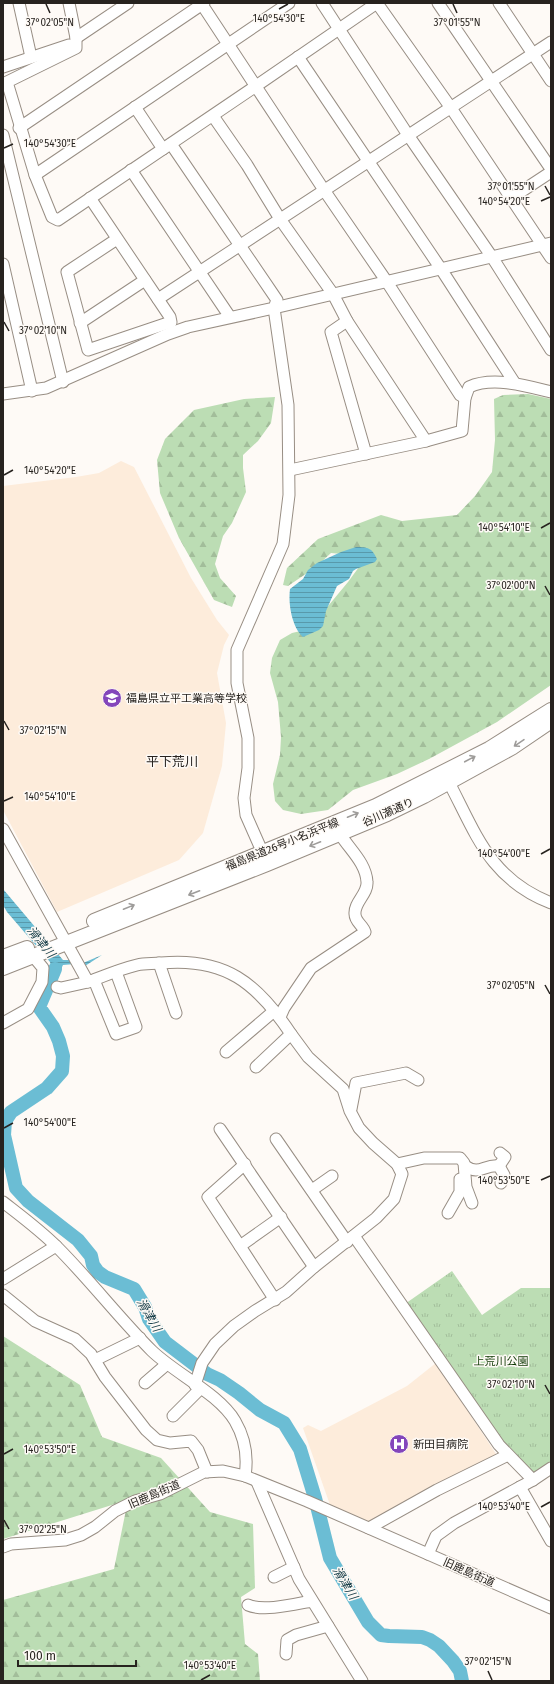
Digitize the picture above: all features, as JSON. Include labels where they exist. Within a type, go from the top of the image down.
[{"type":"main road","name":"福島県道26号小名浜平線","points":[[3,958],[35,952],[60,940],[264,858],[376,806],[446,778],[551,710]]},
{"type":"main road","name":"谷川瀬通り","points":[[264,858],[340,834],[387,814],[446,778],[512,747],[551,721]]},
{"type":"main road","points":[[3,968],[35,952]]},
{"type":"street","points":[[19,3],[32,57]]},
{"type":"street","points":[[69,3],[76,40],[76,48],[7,82],[35,175],[52,217],[58,220],[377,3],[510,198],[547,244],[551,258]]},
{"type":"street","points":[[20,128],[202,3],[460,395],[465,398]]},
{"type":"street","points":[[35,175],[290,3]]},
{"type":"street","points":[[322,3],[408,135],[492,257],[551,350]]},
{"type":"street","points":[[438,3],[551,169]]},
{"type":"street","points":[[499,3],[551,81]]},
{"type":"street","points":[[3,67],[76,40],[122,5]]},
{"type":"street","points":[[158,298],[551,42]]},
{"type":"street","points":[[298,57],[367,162],[441,269],[514,382]]},
{"type":"street","points":[[135,107],[167,146],[240,245],[277,300],[274,308],[288,405],[290,470],[289,495],[283,544],[237,650],[237,683],[248,738],[248,768],[244,798],[246,815],[264,858]]},
{"type":"street","points":[[213,116],[247,165],[280,219],[332,294],[347,321],[426,441]]},
{"type":"street","points":[[3,136],[63,382]]},
{"type":"street","points":[[131,170],[230,317]]},
{"type":"street","points":[[510,198],[551,172]]},
{"type":"street","points":[[90,198],[158,298],[170,317],[171,322],[88,350],[67,272],[117,239]]},
{"type":"street","points":[[3,394],[32,391],[63,382],[168,334],[188,327],[547,244]]},
{"type":"street","points":[[3,264],[32,391]]},
{"type":"street","points":[[80,323],[145,280]]},
{"type":"street","points":[[347,321],[331,332],[366,454]]},
{"type":"street","points":[[290,470],[462,432],[465,398],[470,387],[476,384],[514,382],[551,392]]},
{"type":"street","points":[[446,778],[482,848],[494,863],[513,882],[528,892],[551,902]]},
{"type":"street","points":[[3,829],[60,940],[91,981],[116,1034],[136,1027],[116,972]]},
{"type":"street","points":[[226,1052],[284,1008],[311,968],[365,932],[364,926],[357,920],[355,909],[367,889],[367,881],[363,865],[340,834]]},
{"type":"street","points":[[3,1023],[28,1009],[42,982],[43,968],[35,952]]},
{"type":"street","points":[[57,987],[61,988],[91,981],[138,965],[159,963],[196,962],[231,972],[256,991],[277,1014],[308,1057],[342,1089],[350,1111],[359,1128],[373,1143],[397,1164],[402,1174],[394,1199],[376,1218],[351,1239],[314,1266],[274,1300],[234,1326],[214,1344],[202,1363],[197,1383],[173,1416]]},
{"type":"street","points":[[159,963],[176,1013]]},
{"type":"street","points":[[256,1067],[292,1034]]},
{"type":"street","points":[[350,1111],[356,1083],[401,1074],[406,1074],[418,1080]]},
{"type":"street","points":[[220,1129],[314,1266]]},
{"type":"street","points":[[276,1138],[312,1190],[351,1239],[499,1445],[533,1480]]},
{"type":"street","points":[[499,1166],[505,1157],[500,1152]]},
{"type":"street","points":[[397,1164],[424,1158],[462,1162],[471,1170],[499,1166]]},
{"type":"street","points":[[462,1162],[466,1187],[472,1203]]},
{"type":"street","points":[[448,1213],[460,1192],[462,1162]]},
{"type":"street","points":[[244,1164],[208,1197],[274,1300]]},
{"type":"street","points":[[499,1166],[504,1175],[500,1183]]},
{"type":"street","points":[[312,1190],[332,1176]]},
{"type":"street","points":[[3,1202],[56,1246],[140,1338],[167,1364],[197,1383],[222,1405],[242,1433],[246,1449],[245,1476]]},
{"type":"street","points":[[240,1246],[281,1217]]},
{"type":"street","points":[[3,1279],[56,1246]]},
{"type":"street","points":[[3,1295],[35,1321],[74,1339],[92,1354],[105,1377],[146,1430],[157,1440],[164,1443],[191,1441],[198,1450],[207,1472]]},
{"type":"street","points":[[95,1360],[140,1338]]},
{"type":"street","points":[[145,1383],[167,1364]]},
{"type":"street","points":[[370,1528],[437,1490],[508,1455]]},
{"type":"street","points":[[428,1554],[436,1536],[454,1523],[533,1480],[551,1468]]},
{"type":"street","name":"旧鹿島街道","points":[[3,1546],[17,1543],[65,1540],[81,1535],[95,1527],[115,1511],[135,1501],[160,1494],[207,1472],[223,1471],[245,1476],[308,1501],[551,1608]]},
{"type":"street","points":[[257,1482],[294,1567],[312,1601],[362,1681]]},
{"type":"street","points":[[520,1487],[551,1541]]},
{"type":"street","points":[[274,1577],[294,1567]]},
{"type":"street","points":[[248,1605],[253,1607],[273,1607],[312,1601]]},
{"type":"street","points":[[286,1654],[287,1640],[296,1635],[328,1626]]},
{"type":"shaded area","name":"福島県立平工業高等学校","points":[[121,461],[134,467],[191,578],[217,620],[229,635],[224,645],[217,673],[226,723],[222,766],[203,833],[179,860],[57,912],[3,810],[3,486],[99,473]]},
{"type":"shaded area","name":"新田目病院","points":[[436,1363],[498,1457],[372,1525],[330,1505],[303,1428],[308,1425],[321,1431],[407,1386]]},
{"type":"green space","points":[[528,394],[551,399],[551,685],[497,722],[429,759],[397,774],[353,790],[328,810],[301,814],[283,810],[275,801],[273,784],[280,755],[281,737],[278,702],[270,673],[272,658],[280,640],[292,633],[309,629],[359,567],[353,555],[331,553],[316,567],[288,586],[283,585],[287,568],[318,539],[381,515],[402,521],[457,515],[475,496],[492,472],[495,440],[494,399],[503,395]]},
{"type":"green space","points":[[275,397],[271,423],[258,441],[243,455],[246,492],[232,523],[223,536],[215,564],[220,578],[236,596],[232,607],[214,600],[179,538],[160,493],[157,460],[165,439],[194,410],[244,399]]},
{"type":"green space","name":"上荒川公園","points":[[452,1271],[482,1315],[521,1288],[551,1288],[551,1468],[533,1480],[508,1455],[402,1306]]},
{"type":"green space","points":[[3,1336],[80,1385],[102,1437],[161,1458],[210,1512],[253,1524],[255,1588],[241,1597],[245,1644],[258,1654],[260,1681],[3,1681],[3,1600],[114,1569],[128,1500],[3,1539]]},
{"type":"water","points":[[356,547],[364,547],[371,550],[377,559],[375,562],[353,571],[349,579],[337,586],[326,611],[323,626],[319,630],[303,637],[296,627],[292,615],[290,589],[303,579],[308,570],[317,563]]},
{"type":"water","points":[[3,889],[63,960],[72,960],[83,963],[102,955],[85,966],[75,964],[63,965],[52,988],[44,985],[51,967],[50,962],[7,912],[3,905]]},
{"type":"waterway","name":"滑津川","points":[[55,969],[39,1007],[53,1027],[59,1041],[63,1056],[62,1071],[47,1088],[11,1112],[5,1121],[4,1135],[16,1188],[28,1201],[78,1240],[91,1256],[93,1265],[98,1272],[105,1277],[134,1289],[145,1307],[149,1319],[165,1342],[207,1374],[220,1380],[260,1410],[284,1423],[300,1449],[315,1498],[330,1558],[368,1622],[381,1635],[422,1637],[430,1640],[439,1646],[453,1661],[460,1671],[462,1681]]},
{"type":"place","name":"福島県立平工業高等学校","points":[[112,698]]},
{"type":"place","name":"新田目病院","points":[[399,1444]]},
{"type":"district","name":"平下荒川","points":[[172,761]]}]
